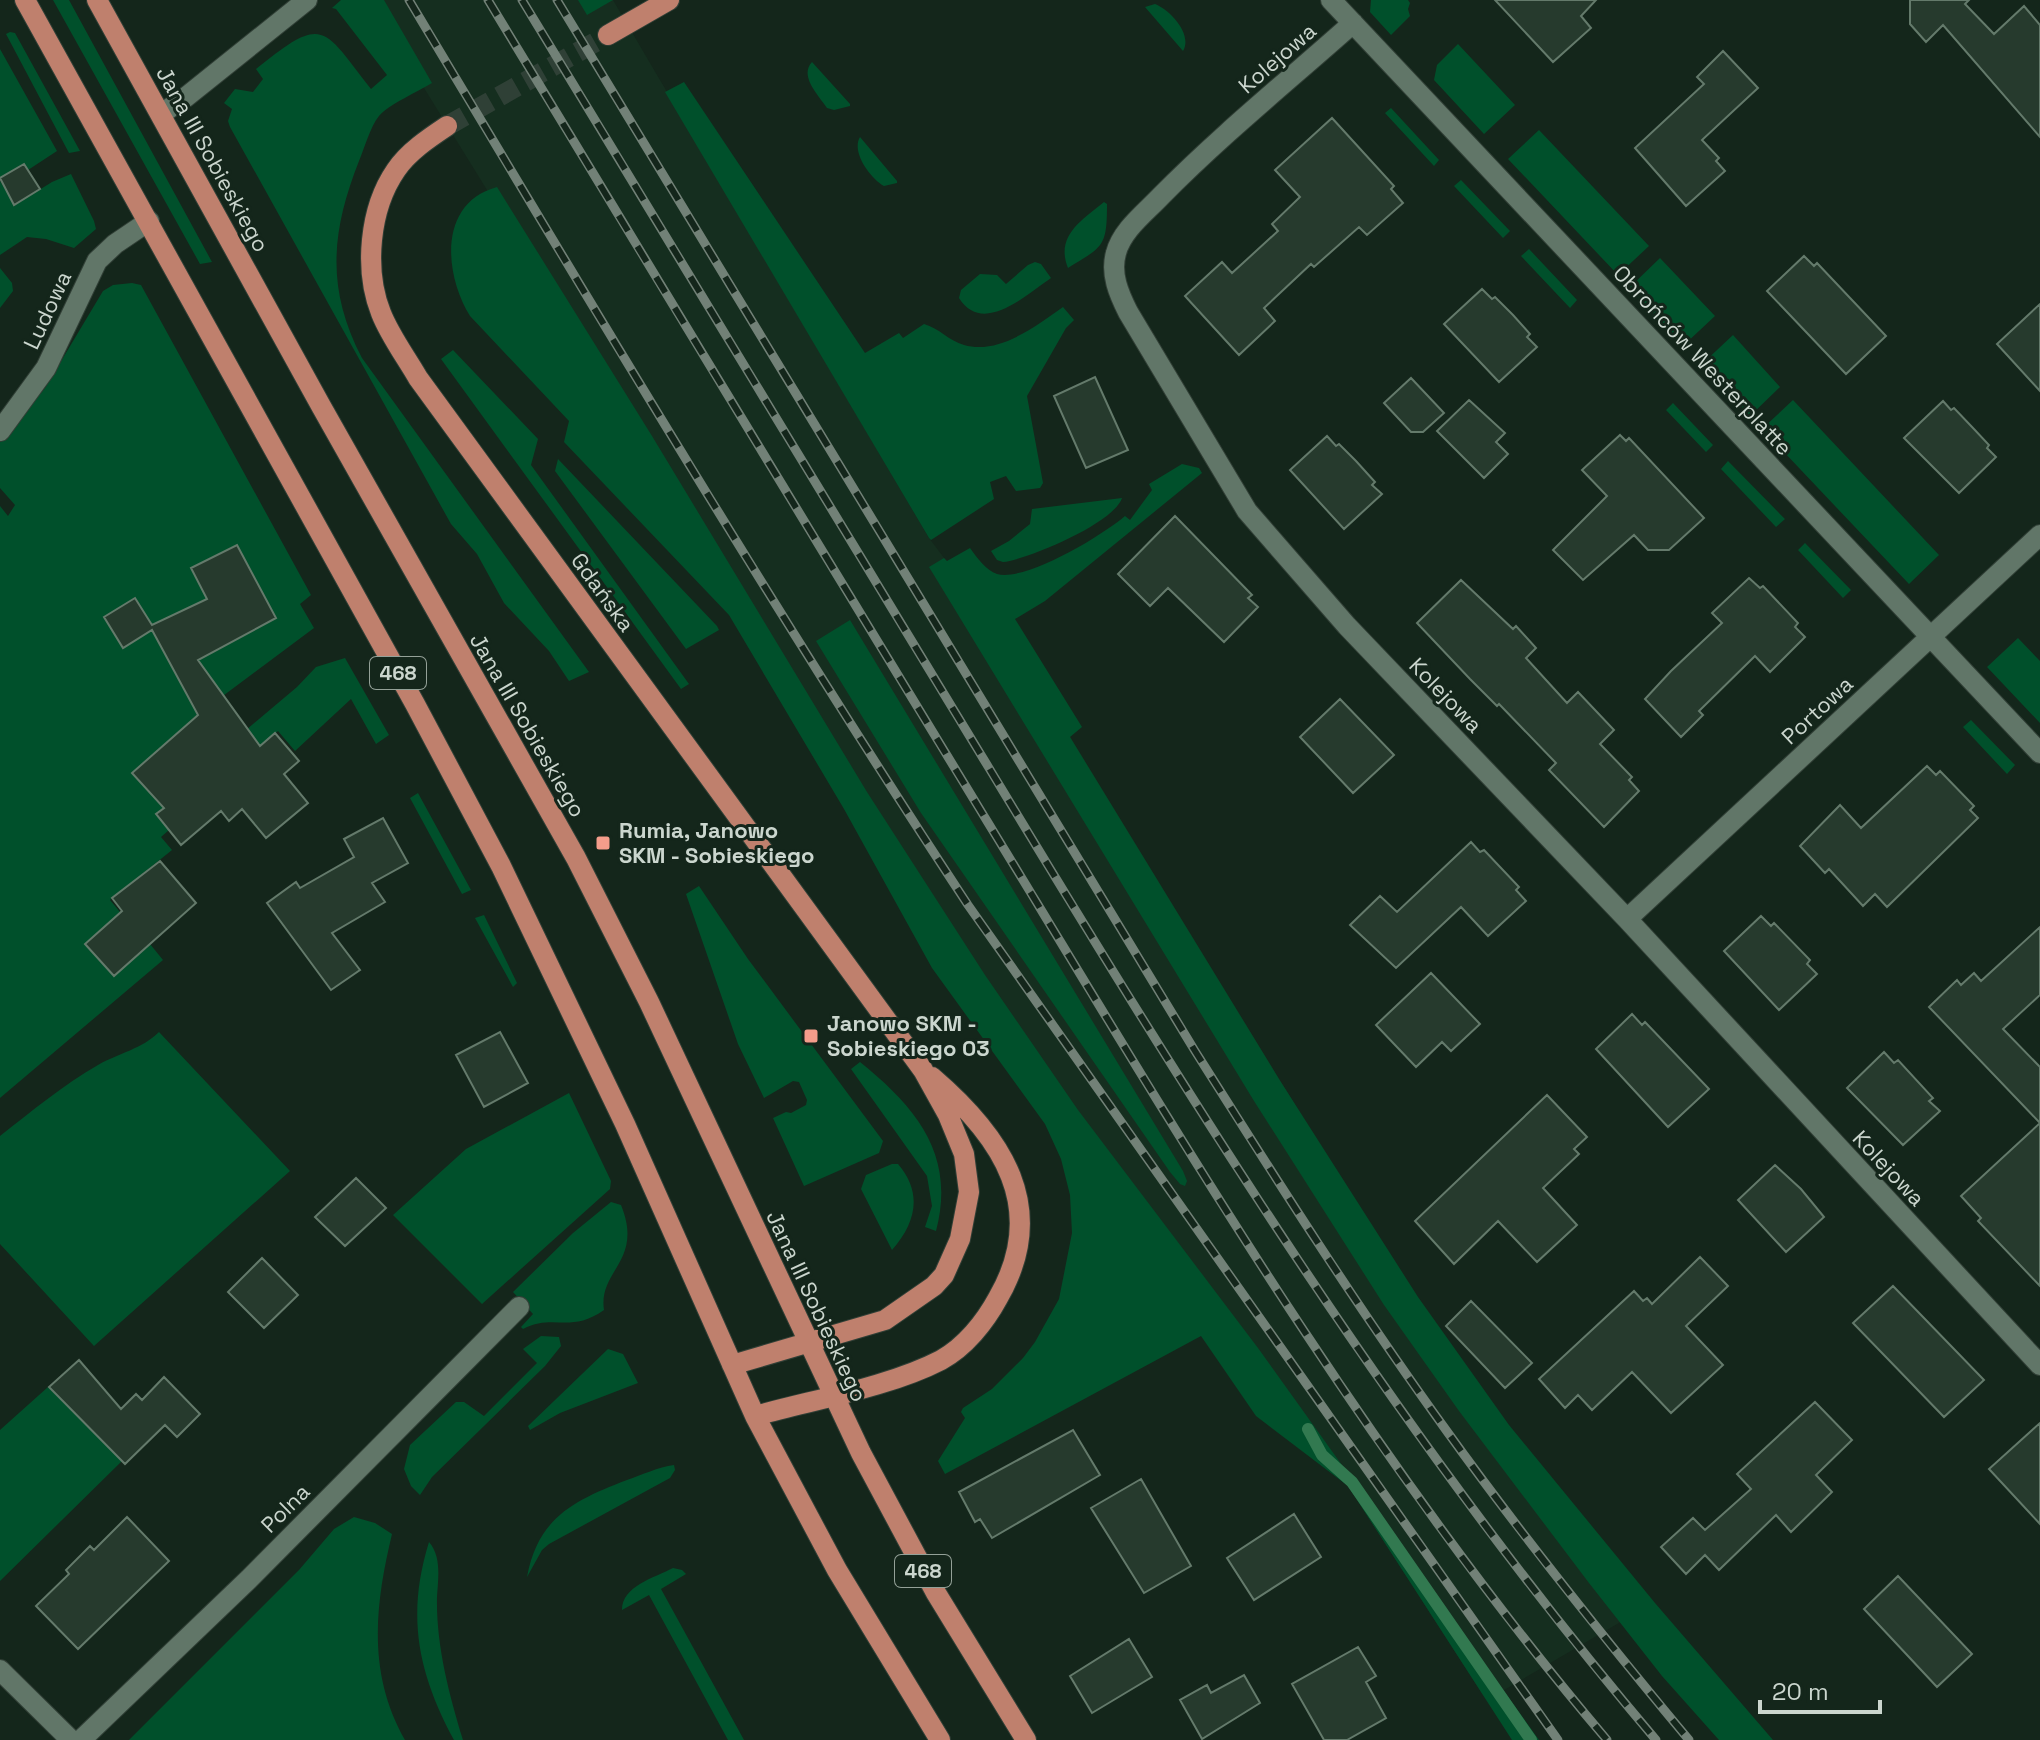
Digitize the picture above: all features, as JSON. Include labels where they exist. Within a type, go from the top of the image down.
[{"type":"main road","name":"468","points":[[25,0],[415,704],[501,866],[607,1085],[755,1416],[837,1570],[940,1740]]},
{"type":"main road","name":"Jana III Sobieskiego","points":[[97,0],[576,858],[649,1002],[832,1395],[936,1593],[1026,1740]]},
{"type":"main road","points":[[608,35],[669,0]]},
{"type":"main road","name":"Gdańska","points":[[447,126],[428,139],[396,170],[381,200],[373,234],[371,270],[381,313],[418,378],[923,1070],[948,1115],[964,1154],[969,1192],[966,1216],[953,1259],[934,1286],[885,1320],[732,1365]]},
{"type":"main road","name":"Gdańska","points":[[755,1416],[906,1375],[942,1359],[978,1328],[1004,1288],[1019,1242],[1018,1193],[1007,1164],[989,1136],[960,1101],[923,1070]]},
{"type":"street","points":[[161,114],[307,0]]},
{"type":"street","name":"Obrońców Westerplatte","points":[[1331,0],[2040,753]]},
{"type":"street","name":"Kolejowa","points":[[1353,23],[1182,175],[1135,222],[1121,240],[1115,255],[1114,274],[1119,293],[1247,511],[1347,626],[1627,919],[2040,1365]]},
{"type":"street","name":"Ludowa","points":[[0,431],[46,368],[97,261],[115,244],[149,221]]},
{"type":"street","name":"Portowa","points":[[1627,919],[2040,535]]},
{"type":"street","name":"Polna","points":[[81,1740],[249,1579],[519,1307]]},
{"type":"street","points":[[0,1670],[71,1740]]},
{"type":"shaded area","points":[[362,0],[613,0],[929,538],[954,571],[983,594],[1415,1301],[1636,1613],[1504,1690],[1481,1692],[1348,1486],[1255,1414],[497,215],[487,190],[424,88],[401,67]]},
{"type":"green space","points":[[53,0],[69,0],[212,262],[200,264]]},
{"type":"green space","points":[[341,0],[384,0],[432,83],[379,116],[370,131],[350,187],[338,236],[336,260],[342,308],[350,333],[362,358],[589,672],[569,681],[549,651],[504,603],[477,554],[451,524],[230,127],[228,121],[232,109],[224,103],[235,89],[253,92],[263,79],[256,69],[278,51],[309,35],[321,35],[331,40],[371,89],[387,75],[336,9],[332,8]]},
{"type":"green space","points":[[578,0],[613,0],[587,15]]},
{"type":"green space","points":[[1371,0],[1408,0],[1410,16],[1391,35],[1370,12]]},
{"type":"green space","points":[[1155,4],[1178,23],[1185,37],[1183,51],[1145,7]]},
{"type":"green space","points":[[15,33],[80,151],[69,153],[6,34]]},
{"type":"green space","points":[[1458,44],[1515,105],[1484,134],[1434,80],[1437,65]]},
{"type":"green space","points":[[0,49],[57,151],[28,170],[24,164],[0,178]]},
{"type":"green space","points":[[812,62],[850,106],[834,110],[827,108],[809,79]]},
{"type":"green space","points":[[684,82],[865,353],[899,333],[903,338],[924,324],[964,345],[990,346],[1016,337],[1063,307],[1074,320],[1066,328],[1027,396],[1043,483],[1040,488],[1016,491],[1006,476],[990,482],[994,499],[931,540],[929,538],[665,92]]},
{"type":"green space","points":[[1391,108],[1439,160],[1434,166],[1385,113]]},
{"type":"green space","points":[[1539,130],[1649,246],[1618,275],[1508,159]]},
{"type":"green space","points":[[860,137],[897,183],[884,186],[868,171],[858,150]]},
{"type":"green space","points":[[71,174],[96,229],[74,248],[27,237],[0,255],[0,181],[15,205]]},
{"type":"green space","points":[[1461,180],[1510,231],[1503,238],[1454,186]]},
{"type":"green space","points":[[497,187],[867,792],[985,975],[1078,1110],[1258,1348],[1539,1740],[1512,1740],[1348,1486],[1256,1416],[1201,1336],[945,1474],[938,1461],[965,1418],[961,1412],[963,1408],[992,1389],[1023,1358],[1059,1299],[1072,1233],[1070,1195],[1061,1159],[1045,1124],[932,968],[844,809],[729,615],[564,442],[569,421],[470,316],[455,280],[452,242],[464,208],[478,195]]},
{"type":"green space","points":[[1104,202],[1107,204],[1107,218],[1101,244],[1068,268],[1065,247],[1068,238],[1080,222]]},
{"type":"green space","points":[[1529,249],[1577,300],[1570,308],[1521,256]]},
{"type":"green space","points":[[1660,258],[1715,316],[1684,345],[1629,288]]},
{"type":"green space","points":[[1035,262],[1041,264],[1051,278],[1005,309],[980,313],[969,309],[959,298],[961,290],[980,274],[997,275],[1006,284]]},
{"type":"green space","points":[[0,268],[12,283],[13,291],[0,308]]},
{"type":"green space","points":[[113,285],[141,285],[311,595],[300,604],[314,628],[196,716],[133,773],[161,778],[169,830],[161,837],[172,850],[110,900],[120,912],[85,944],[114,976],[150,944],[163,960],[0,1098],[0,506],[8,516],[15,505],[0,488],[0,441],[45,388],[103,291]],"holes":[[[237,545],[276,618],[238,638],[192,568]]]},
{"type":"green space","points":[[1733,335],[1780,387],[1750,416],[1701,365]]},
{"type":"green space","points":[[453,350],[538,439],[531,465],[689,684],[681,689],[441,359]]},
{"type":"green space","points":[[1793,400],[1939,555],[1909,584],[1762,429]]},
{"type":"green space","points":[[1673,403],[1713,445],[1706,452],[1666,410]]},
{"type":"green space","points":[[558,459],[719,630],[686,649],[555,471]]},
{"type":"green space","points":[[1728,461],[1785,519],[1776,527],[1721,469]]},
{"type":"green space","points":[[1182,464],[1199,468],[1202,473],[1045,601],[1015,619],[1082,727],[1070,737],[1279,1079],[1418,1297],[1509,1425],[1655,1603],[1773,1740],[1719,1740],[1662,1676],[1459,1411],[1384,1305],[1254,1101],[929,567],[970,548],[985,567],[997,574],[1010,575],[1044,564],[1082,545],[1125,516],[1130,520],[1152,490],[1149,484]]},
{"type":"green space","points":[[1122,498],[1104,518],[1050,547],[1003,562],[997,560],[991,551],[1030,524],[1032,509]]},
{"type":"green space","points":[[1805,543],[1851,590],[1843,598],[1798,550]]},
{"type":"green space","points":[[850,620],[1183,1171],[1187,1181],[1185,1186],[1170,1172],[921,813],[816,641]]},
{"type":"green space","points":[[2018,638],[2040,661],[2040,723],[1987,667]]},
{"type":"green space","points":[[345,658],[389,735],[376,744],[351,699],[295,751],[278,731],[260,746],[246,730],[316,667]]},
{"type":"green space","points":[[1971,720],[2015,765],[2007,774],[1963,727]]},
{"type":"green space","points":[[418,793],[471,890],[462,894],[410,798]]},
{"type":"green space","points":[[699,886],[748,959],[883,1141],[879,1153],[804,1186],[773,1118],[791,1113],[806,1105],[807,1100],[799,1082],[793,1081],[764,1098],[738,1044],[686,894]]},
{"type":"green space","points":[[484,915],[517,983],[513,987],[475,918]]},
{"type":"green space","points":[[159,1032],[290,1171],[94,1346],[0,1244],[0,1136],[72,1081],[145,1043]]},
{"type":"green space","points":[[860,1062],[899,1097],[927,1135],[941,1179],[936,1231],[925,1227],[932,1206],[927,1176],[851,1069]]},
{"type":"green space","points":[[569,1093],[611,1181],[610,1189],[482,1304],[393,1215],[466,1149]]},
{"type":"green space","points":[[898,1164],[906,1175],[911,1186],[913,1208],[907,1229],[892,1250],[861,1189],[866,1175]]},
{"type":"green space","points":[[611,1202],[621,1205],[627,1224],[627,1239],[624,1252],[607,1285],[604,1310],[581,1321],[544,1323],[523,1329],[521,1327],[533,1314],[513,1292],[573,1233]]},
{"type":"green space","points":[[541,1336],[559,1337],[561,1346],[545,1366],[432,1477],[420,1495],[411,1486],[404,1469],[410,1445],[456,1402],[464,1402],[484,1416],[537,1363],[523,1349]]},
{"type":"green space","points":[[608,1349],[623,1354],[638,1383],[560,1413],[530,1430],[528,1426]]},
{"type":"green space","points":[[48,1387],[122,1461],[0,1581],[0,1430]]},
{"type":"green space","points":[[674,1465],[675,1470],[670,1478],[549,1544],[542,1550],[527,1577],[540,1539],[550,1525],[575,1504],[608,1487]]},
{"type":"green space","points":[[354,1517],[375,1523],[392,1534],[382,1587],[378,1638],[385,1690],[405,1740],[129,1740],[299,1570],[334,1529]]},
{"type":"green space","points":[[429,1542],[438,1561],[437,1615],[441,1651],[463,1740],[454,1740],[442,1715],[419,1644],[418,1595]]},
{"type":"green space","points":[[673,1568],[686,1574],[661,1589],[744,1740],[728,1740],[649,1595],[622,1610],[623,1602],[633,1589]]},
{"type":"building","points":[[1495,0],[1596,0],[1581,16],[1591,28],[1553,62]]},
{"type":"building","points":[[1910,0],[1969,0],[1965,4],[1994,34],[2024,6],[2040,25],[2040,137],[1943,25],[1926,42],[1910,24]]},
{"type":"building","points":[[1723,51],[1758,88],[1702,140],[1719,158],[1716,161],[1725,171],[1686,206],[1635,148],[1704,84],[1697,77]]},
{"type":"building","points":[[1332,118],[1394,186],[1391,189],[1403,203],[1367,235],[1359,227],[1314,267],[1311,264],[1264,308],[1275,321],[1239,355],[1185,296],[1222,262],[1232,273],[1278,231],[1272,224],[1300,197],[1275,170]]},
{"type":"building","points":[[24,164],[40,189],[14,205],[0,178]]},
{"type":"building","points":[[1804,256],[1814,266],[1817,263],[1886,336],[1846,374],[1767,291]]},
{"type":"building","points":[[1482,289],[1513,315],[1537,347],[1499,382],[1444,324]]},
{"type":"building","points":[[2040,304],[2040,391],[1997,344]]},
{"type":"building","points":[[1095,377],[1128,450],[1086,468],[1054,396]]},
{"type":"building","points":[[1411,378],[1444,413],[1423,432],[1411,432],[1384,403]]},
{"type":"building","points":[[1469,400],[1505,433],[1496,442],[1508,454],[1484,478],[1437,431]]},
{"type":"building","points":[[1943,401],[1973,428],[1996,457],[1959,493],[1904,438]]},
{"type":"building","points":[[1620,435],[1626,441],[1629,438],[1704,518],[1669,550],[1648,550],[1634,535],[1583,580],[1553,550],[1607,496],[1582,470]]},
{"type":"building","points":[[1327,436],[1356,461],[1382,494],[1344,529],[1290,470]]},
{"type":"building","points":[[1175,516],[1252,595],[1248,598],[1258,607],[1224,642],[1168,588],[1150,606],[1118,574]]},
{"type":"building","points":[[237,545],[276,618],[198,660],[260,746],[275,733],[299,761],[284,774],[308,803],[266,838],[242,809],[229,821],[221,811],[181,845],[156,814],[164,808],[132,773],[198,715],[152,630],[123,648],[104,617],[135,598],[152,625],[207,599],[191,568]]},
{"type":"building","points":[[1749,578],[1760,588],[1763,586],[1798,623],[1795,627],[1805,637],[1770,672],[1755,656],[1699,711],[1703,715],[1681,737],[1645,699],[1722,623],[1712,613]]},
{"type":"building","points":[[1461,580],[1513,629],[1516,626],[1536,648],[1526,658],[1567,703],[1578,692],[1614,730],[1600,744],[1632,777],[1629,780],[1639,791],[1604,827],[1549,770],[1556,763],[1417,623]]},
{"type":"building","points":[[1340,699],[1394,755],[1353,793],[1300,737]]},
{"type":"building","points":[[1927,766],[1936,775],[1940,771],[1974,806],[1970,810],[1978,818],[1887,907],[1875,894],[1863,906],[1829,869],[1825,873],[1800,846],[1840,805],[1861,828]]},
{"type":"building","points":[[383,818],[408,863],[372,883],[385,902],[332,933],[360,970],[331,990],[267,903],[296,882],[300,888],[354,857],[344,839]]},
{"type":"building","points":[[1471,842],[1480,852],[1484,850],[1519,887],[1516,890],[1526,901],[1488,936],[1461,907],[1396,968],[1350,925],[1380,896],[1397,912]]},
{"type":"building","points":[[160,861],[196,903],[114,976],[85,944],[122,911],[112,898]]},
{"type":"building","points":[[1761,916],[1771,926],[1774,923],[1810,960],[1807,964],[1817,974],[1779,1010],[1724,951]]},
{"type":"building","points":[[2040,927],[2040,995],[2003,1029],[2040,1067],[2040,1123],[1929,1007],[1957,980],[1961,985],[1974,973],[1981,981]]},
{"type":"building","points":[[1431,973],[1480,1024],[1451,1051],[1442,1042],[1416,1067],[1376,1025]]},
{"type":"building","points":[[1632,1014],[1642,1025],[1645,1022],[1709,1089],[1668,1127],[1596,1049]]},
{"type":"building","points":[[500,1032],[528,1083],[484,1107],[456,1055]]},
{"type":"building","points":[[1884,1052],[1894,1063],[1898,1060],[1933,1098],[1929,1101],[1940,1111],[1903,1145],[1847,1088]]},
{"type":"building","points":[[1547,1095],[1587,1137],[1574,1149],[1579,1154],[1543,1188],[1577,1225],[1537,1262],[1498,1221],[1454,1264],[1415,1221]]},
{"type":"building","points":[[2040,1123],[2040,1286],[1978,1221],[1981,1218],[1961,1196]]},
{"type":"building","points":[[1775,1165],[1801,1189],[1824,1217],[1786,1252],[1738,1200]]},
{"type":"building","points":[[356,1178],[386,1208],[345,1246],[315,1217]]},
{"type":"building","points":[[1700,1257],[1728,1286],[1686,1326],[1723,1365],[1671,1413],[1632,1372],[1592,1410],[1578,1395],[1565,1408],[1539,1379],[1634,1291],[1643,1301],[1647,1298],[1652,1304]]},
{"type":"building","points":[[262,1258],[298,1295],[264,1328],[228,1292]]},
{"type":"building","points":[[1893,1286],[1984,1380],[1944,1417],[1853,1323]]},
{"type":"building","points":[[1471,1301],[1532,1363],[1505,1388],[1446,1326]]},
{"type":"building","points":[[79,1360],[121,1409],[136,1394],[142,1400],[164,1377],[200,1414],[177,1437],[165,1425],[125,1464],[49,1387]]},
{"type":"building","points":[[1815,1402],[1852,1440],[1816,1475],[1832,1492],[1791,1532],[1776,1515],[1719,1570],[1705,1555],[1686,1574],[1661,1547],[1693,1518],[1705,1530],[1751,1489],[1737,1474]]},
{"type":"building","points":[[2040,1423],[2040,1524],[1989,1469]]},
{"type":"building","points":[[1073,1430],[1100,1475],[992,1538],[980,1519],[975,1522],[959,1492]]},
{"type":"building","points":[[1141,1479],[1191,1566],[1144,1593],[1091,1508]]},
{"type":"building","points":[[1294,1514],[1321,1557],[1254,1600],[1227,1558]]},
{"type":"building","points":[[127,1517],[169,1561],[78,1649],[36,1606],[69,1574],[66,1570],[90,1546],[94,1550]]},
{"type":"building","points":[[1898,1576],[1972,1654],[1937,1687],[1864,1609]]},
{"type":"building","points":[[1129,1639],[1152,1677],[1092,1713],[1070,1676]]},
{"type":"building","points":[[1358,1647],[1376,1676],[1366,1682],[1386,1718],[1347,1740],[1324,1740],[1292,1684]]},
{"type":"building","points":[[1244,1675],[1260,1703],[1202,1739],[1180,1700],[1207,1685],[1211,1693]]},
{"type":"waterway","points":[[1308,1429],[1322,1455],[1352,1482],[1531,1740]]},
{"type":"tunnel","points":[[447,126],[608,35]]},
{"type":"railway","points":[[409,0],[753,569],[968,905],[1558,1740]]},
{"type":"railway","points":[[488,0],[1159,1102],[1298,1322],[1446,1536],[1607,1740]]},
{"type":"railway","points":[[522,0],[1065,894],[1222,1144],[1386,1389],[1473,1509],[1562,1626],[1656,1740]]},
{"type":"railway","points":[[557,0],[1195,1051],[1318,1242],[1475,1470],[1689,1740]]},
{"type":"place","name":"Rumia, Janowo SKM - Sobieskiego","points":[[603,843]]},
{"type":"place","name":"Janowo SKM - Sobieskiego 03","points":[[811,1036]]}]
